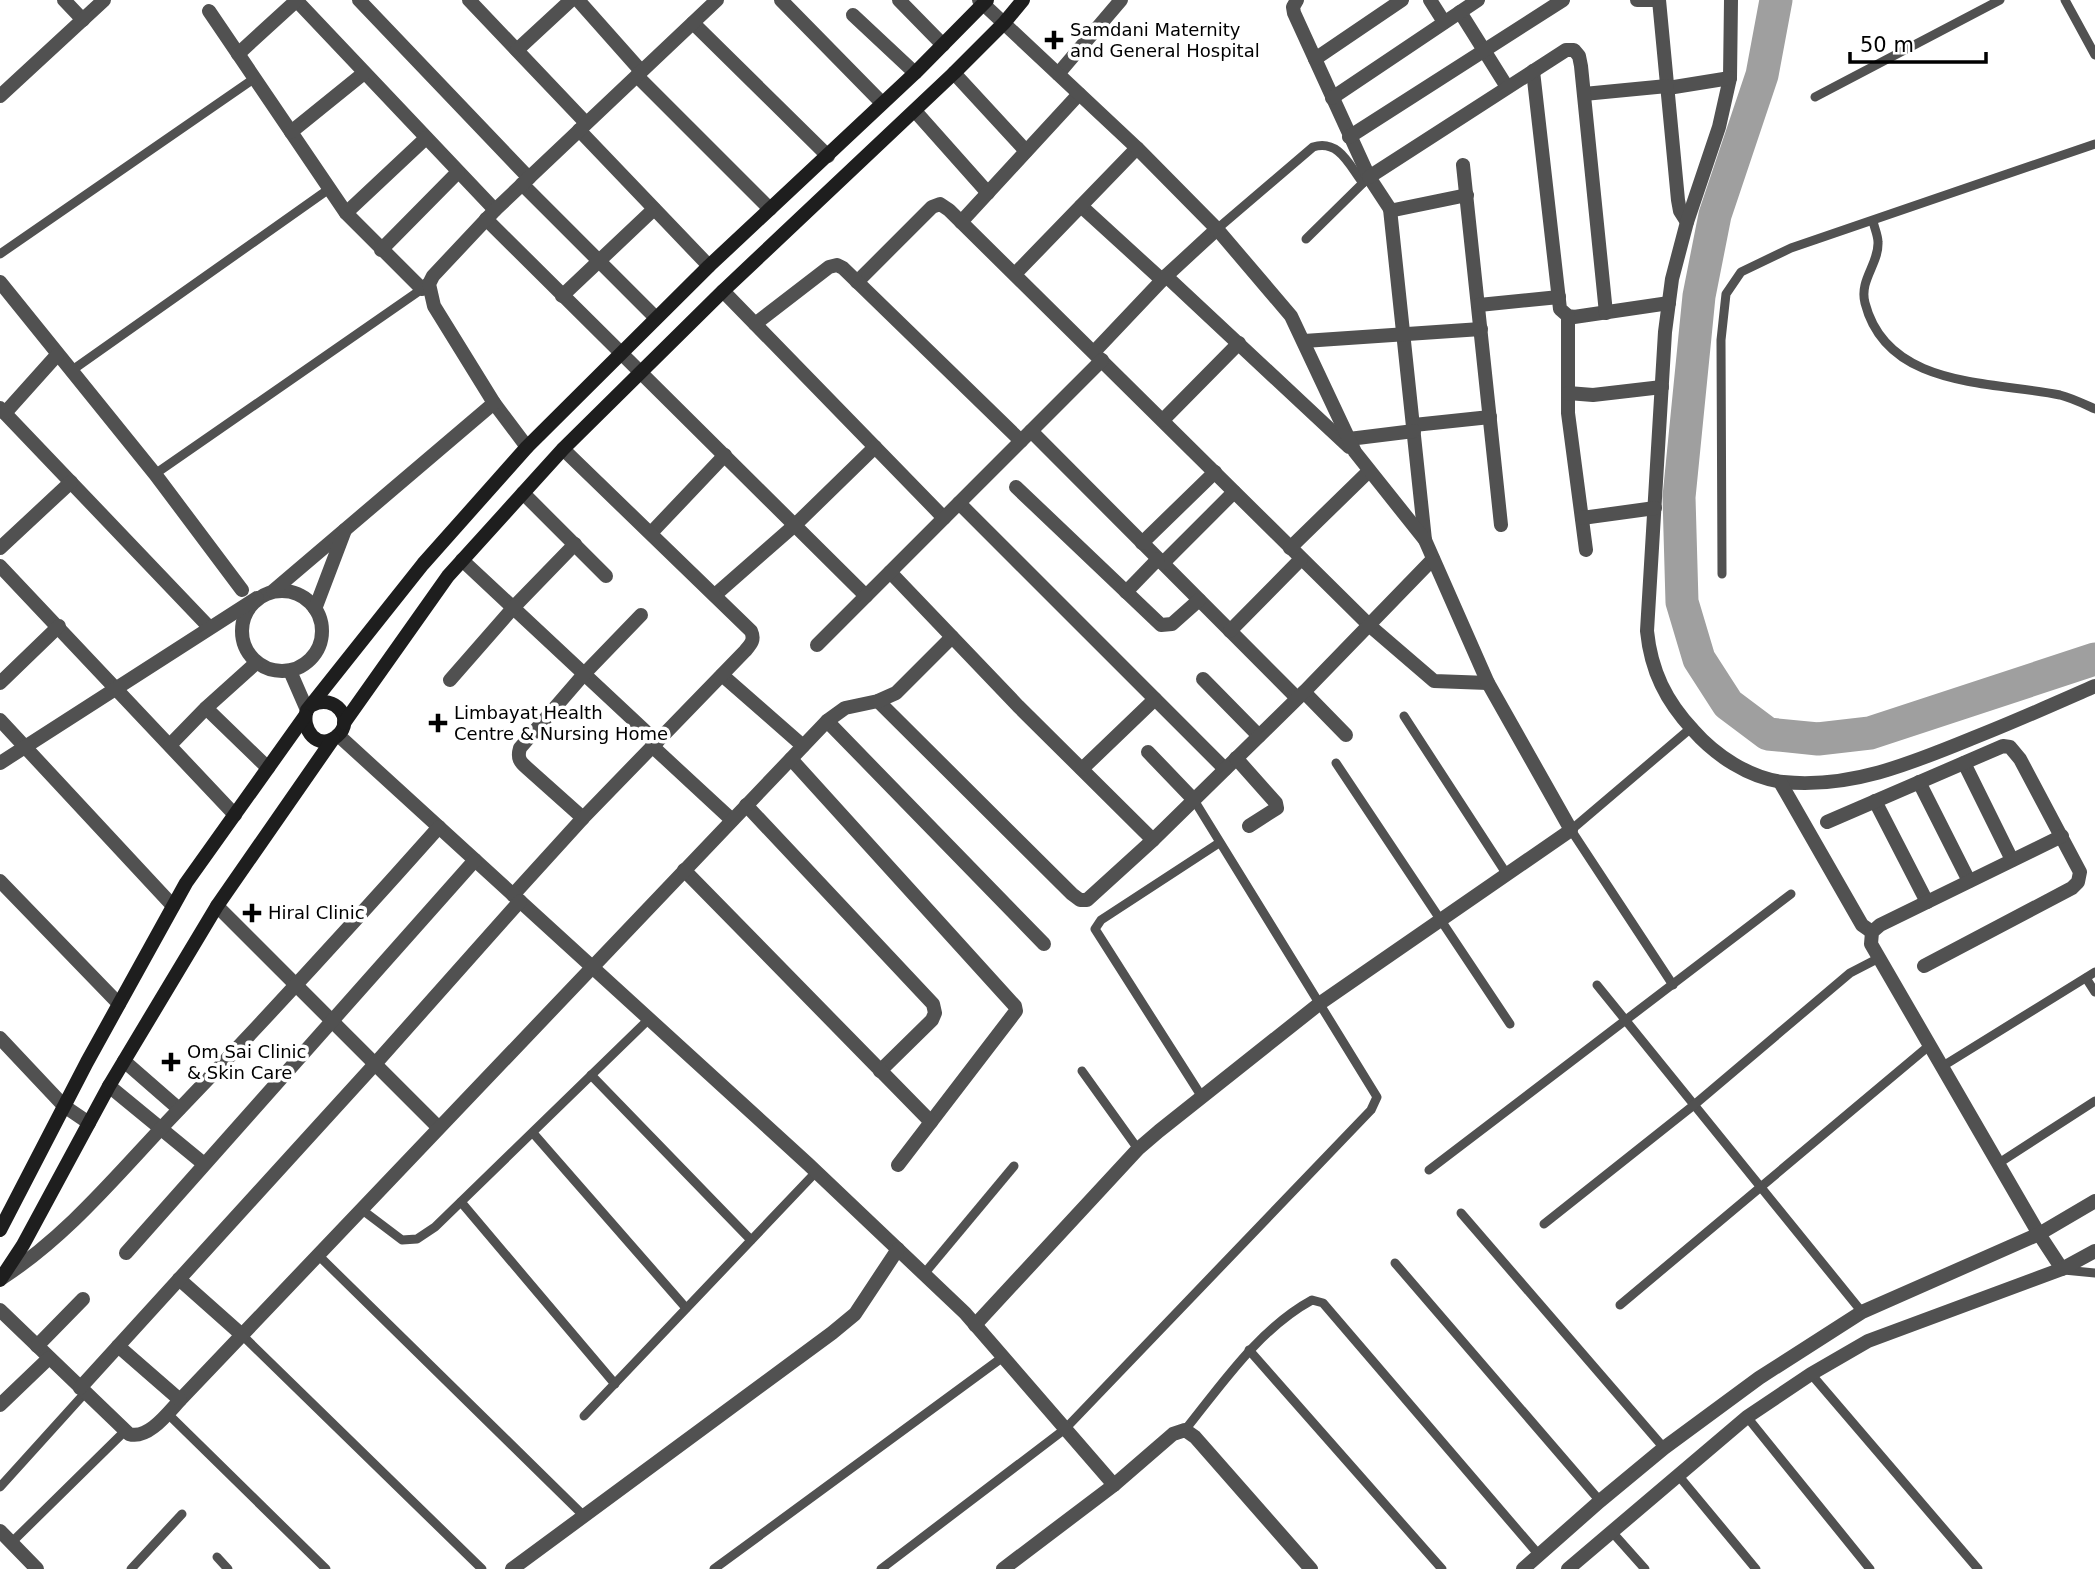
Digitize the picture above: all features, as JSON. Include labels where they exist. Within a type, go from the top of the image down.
[{"type":"main road","points":[[0,1279],[23,1245],[109,1086],[217,906],[448,576],[563,449],[723,291],[954,73],[1023,0]]},
{"type":"main road","points":[[0,1230],[64,1106],[186,883],[308,711],[424,564],[527,447],[709,266],[943,46],[983,1]]},
{"type":"main road","points":[[324,701],[331,702],[341,710],[338,732],[321,741],[309,734],[304,723],[308,711],[324,701]]},
{"type":"street","points":[[64,0],[83,20]]},
{"type":"street","points":[[0,96],[104,0]]},
{"type":"street","points":[[239,54],[296,0],[458,172],[490,215],[562,296],[866,596]]},
{"type":"street","points":[[359,0],[656,318]]},
{"type":"street","points":[[469,0],[517,50],[653,209],[709,266]]},
{"type":"street","points":[[517,50],[571,0]]},
{"type":"street","points":[[578,0],[639,73],[770,209]]},
{"type":"street","points":[[781,0],[882,103]]},
{"type":"street","points":[[899,0],[943,46]]},
{"type":"street","points":[[1058,74],[1121,0]]},
{"type":"street","points":[[1297,0],[1293,7],[1294,13],[1366,180],[1390,209],[1425,540]]},
{"type":"street","points":[[1315,59],[1402,0]]},
{"type":"street","points":[[1430,0],[1444,22]]},
{"type":"street","points":[[1332,98],[1478,0]]},
{"type":"street","points":[[1349,137],[1563,0]]},
{"type":"street","points":[[1637,0],[1657,0],[1678,200],[1680,211],[1687,222]]},
{"type":"street","points":[[1731,0],[1730,78],[1719,127],[1687,222],[1672,279],[1665,332],[1647,631],[1649,654],[1660,685],[1678,715],[1709,748],[1742,769],[1780,782],[1817,783],[1865,777],[1915,762],[2095,686]]},
{"type":"street","points":[[975,1325],[1138,1149],[1319,1004],[1571,830],[1488,683],[1425,540],[1368,471],[1352,446],[1291,316],[1217,229],[1137,148],[983,1]]},
{"type":"street","points":[[426,287],[490,215],[693,23],[708,3]]},
{"type":"street","points":[[209,11],[346,213],[381,250],[426,287],[434,306],[494,403],[527,447]]},
{"type":"street","points":[[1460,12],[1507,88]]},
{"type":"street","points":[[853,15],[915,73]]},
{"type":"street","points":[[693,23],[828,156]]},
{"type":"street","points":[[1366,180],[1566,50],[1574,50],[1579,56],[1581,66],[1606,313]]},
{"type":"street","points":[[1533,71],[1560,309],[1568,316],[1670,303]]},
{"type":"street","points":[[291,132],[364,73]]},
{"type":"street","points":[[954,73],[1026,151]]},
{"type":"street","points":[[1584,94],[1730,78]]},
{"type":"street","points":[[961,222],[1079,94]]},
{"type":"street","points":[[915,111],[988,193]]},
{"type":"street","points":[[346,213],[426,138]]},
{"type":"street","points":[[1015,274],[1137,148]]},
{"type":"street","points":[[1464,165],[1501,525]]},
{"type":"street","points":[[381,250],[458,172]]},
{"type":"street","points":[[1390,209],[1466,195]]},
{"type":"street","points":[[857,282],[932,207],[940,204],[1015,274],[1370,626],[1434,681],[1488,683]]},
{"type":"street","points":[[1081,206],[1352,446]]},
{"type":"street","points":[[562,296],[653,209]]},
{"type":"street","points":[[817,645],[1026,436],[1164,278],[1217,229]]},
{"type":"street","points":[[755,324],[829,267],[836,265],[843,268],[1142,543],[1230,631],[1346,735]]},
{"type":"street","points":[[0,282],[155,474],[242,590]]},
{"type":"street","points":[[723,291],[944,518]]},
{"type":"street","points":[[1479,305],[1559,297]]},
{"type":"street","points":[[1568,316],[1569,413],[1586,550]]},
{"type":"street","points":[[1304,341],[1481,329]]},
{"type":"street","points":[[1163,420],[1238,344]]},
{"type":"street","points":[[57,355],[2,410],[209,627]]},
{"type":"street","points":[[1568,393],[1593,395],[1661,387]]},
{"type":"street","points":[[0,763],[209,627],[273,591],[494,403]]},
{"type":"street","points":[[1352,446],[1414,428],[1490,417]]},
{"type":"street","points":[[715,595],[796,524],[875,447]]},
{"type":"street","points":[[83,1391],[118,1346],[375,1064],[583,818],[752,642],[754,636],[751,631],[563,449]]},
{"type":"street","points":[[652,533],[726,455]]},
{"type":"street","points":[[1290,548],[1368,471]]},
{"type":"street","points":[[1142,543],[1215,472]]},
{"type":"street","points":[[0,548],[71,482]]},
{"type":"street","points":[[1016,487],[1161,625],[1172,624],[1199,600]]},
{"type":"street","points":[[1126,592],[1234,492]]},
{"type":"street","points":[[523,493],[606,576]]},
{"type":"street","points":[[959,503],[1225,769]]},
{"type":"street","points":[[1582,518],[1655,508]]},
{"type":"street","points":[[315,609],[346,528]]},
{"type":"street","points":[[450,680],[513,608],[575,544]]},
{"type":"street","points":[[1230,631],[1301,559]]},
{"type":"street","points":[[878,701],[1080,900],[1091,898],[1301,695],[1433,559]]},
{"type":"street","points":[[461,560],[584,674],[732,820]]},
{"type":"street","points":[[0,566],[234,815]]},
{"type":"street","points":[[890,572],[1153,840]]},
{"type":"street","points":[[257,598],[246,613],[241,630],[245,648],[256,663],[272,671],[290,671],[307,663],[319,650],[323,632],[319,614],[308,600],[292,591],[273,591]]},
{"type":"street","points":[[583,818],[520,762],[518,754],[520,748],[584,674],[641,615]]},
{"type":"street","points":[[0,683],[59,626]]},
{"type":"street","points":[[0,1310],[126,1430],[137,1436],[146,1433],[827,721],[845,708],[878,701],[896,693],[952,637]]},
{"type":"street","points":[[170,745],[256,663]]},
{"type":"street","points":[[290,671],[308,711]]},
{"type":"street","points":[[722,675],[803,746]]},
{"type":"street","points":[[1203,679],[1259,736]]},
{"type":"street","points":[[1082,769],[1155,699]]},
{"type":"street","points":[[206,708],[268,768]]},
{"type":"street","points":[[0,720],[173,906]]},
{"type":"street","points":[[827,721],[1044,944]]},
{"type":"street","points":[[338,732],[924,1274],[975,1325],[1114,1485]]},
{"type":"street","points":[[1827,821],[2003,746],[2010,747],[2020,759],[2080,872],[2078,882],[2072,888],[1924,966]]},
{"type":"street","points":[[1148,752],[1194,800]]},
{"type":"street","points":[[1236,758],[1276,803],[1277,808],[1273,813],[1250,826]]},
{"type":"street","points":[[791,759],[1017,1010],[898,1165]]},
{"type":"street","points":[[1964,763],[2012,860]]},
{"type":"street","points":[[1780,782],[1862,925],[1872,932]]},
{"type":"street","points":[[1919,782],[1969,881]]},
{"type":"street","points":[[1875,801],[1927,902]]},
{"type":"street","points":[[746,805],[933,1003],[935,1013],[932,1020],[880,1071]]},
{"type":"street","points":[[0,1279],[30,1260],[76,1218],[297,986],[439,827]]},
{"type":"street","points":[[2062,836],[1880,925],[1872,932],[1871,944],[2062,1269]]},
{"type":"street","points":[[125,1253],[475,860]]},
{"type":"street","points":[[684,870],[931,1122]]},
{"type":"street","points":[[0,881],[119,1004]]},
{"type":"street","points":[[217,906],[438,1127]]},
{"type":"street","points":[[0,1038],[64,1106],[89,1123]]},
{"type":"street","points":[[124,1061],[179,1110]]},
{"type":"street","points":[[109,1086],[204,1164]]},
{"type":"street","points":[[1523,1569],[1664,1448],[1759,1378],[1861,1312],[2039,1234],[2095,1200]]},
{"type":"street","points":[[512,1569],[855,1314],[898,1249]]},
{"type":"street","points":[[1569,1569],[1747,1417],[1811,1374],[1868,1341],[1898,1328],[2062,1269],[2095,1251]]},
{"type":"street","points":[[179,1279],[242,1335]]},
{"type":"street","points":[[37,1346],[83,1299]]},
{"type":"street","points":[[118,1346],[180,1400]]},
{"type":"street","points":[[0,1405],[49,1358]]},
{"type":"street","points":[[1003,1569],[1114,1485],[1173,1434],[1185,1430],[1195,1437],[1311,1569]]},
{"type":"street","points":[[4,1536],[37,1569]]},
{"type":"lane","points":[[1815,97],[2000,0]]},
{"type":"lane","points":[[2066,0],[2095,55]]},
{"type":"lane","points":[[0,254],[255,79]]},
{"type":"lane","points":[[1722,574],[1721,340],[1727,294],[1741,272],[1762,260],[2095,144]]},
{"type":"lane","points":[[1217,229],[1313,147],[1330,145],[1366,180],[1306,239]]},
{"type":"lane","points":[[71,371],[329,189]]},
{"type":"lane","points":[[1873,221],[1878,241],[1863,289],[1864,300],[1874,325],[1888,345],[1908,362],[1932,373],[2063,396],[2095,409]]},
{"type":"lane","points":[[155,474],[426,287]]},
{"type":"lane","points":[[1404,716],[1506,873]]},
{"type":"lane","points":[[1673,985],[1571,830],[1691,728]]},
{"type":"lane","points":[[1336,763],[1510,1024]]},
{"type":"lane","points":[[881,1569],[1065,1429],[1371,1110],[1377,1097],[1194,800]]},
{"type":"lane","points":[[1202,1097],[1095,929],[1101,920],[1220,843]]},
{"type":"lane","points":[[1429,1170],[1791,894]]},
{"type":"lane","points":[[1544,1224],[1693,1105],[1850,973],[1879,958]]},
{"type":"lane","points":[[1943,1066],[2090,975],[2095,992]]},
{"type":"lane","points":[[1597,985],[1861,1312]]},
{"type":"lane","points":[[361,1209],[402,1240],[417,1239],[435,1227],[649,1019]]},
{"type":"lane","points":[[1620,1305],[1930,1045]]},
{"type":"lane","points":[[1082,1071],[1138,1149]]},
{"type":"lane","points":[[592,1075],[751,1240]]},
{"type":"lane","points":[[1999,1163],[2095,1101]]},
{"type":"lane","points":[[533,1133],[686,1308]]},
{"type":"lane","points":[[924,1274],[1014,1166]]},
{"type":"lane","points":[[584,1416],[816,1172]]},
{"type":"lane","points":[[461,1202],[615,1384]]},
{"type":"lane","points":[[1461,1213],[1664,1448]]},
{"type":"lane","points":[[318,1255],[584,1516]]},
{"type":"lane","points":[[1395,1263],[1600,1501]]},
{"type":"lane","points":[[2062,1269],[2095,1273]]},
{"type":"lane","points":[[1185,1430],[1249,1350],[1294,1309],[1312,1300],[1323,1303],[1539,1555]]},
{"type":"lane","points":[[242,1335],[482,1569]]},
{"type":"lane","points":[[1249,1350],[1442,1569]]},
{"type":"lane","points":[[714,1569],[1003,1357]]},
{"type":"lane","points":[[1811,1374],[1978,1569]]},
{"type":"lane","points":[[0,1487],[83,1391]]},
{"type":"lane","points":[[167,1413],[326,1569]]},
{"type":"lane","points":[[1747,1417],[1870,1569]]},
{"type":"lane","points":[[4,1536],[126,1430]]},
{"type":"lane","points":[[1678,1475],[1756,1569]]},
{"type":"lane","points":[[131,1569],[182,1514]]},
{"type":"lane","points":[[1612,1532],[1645,1569]]},
{"type":"lane","points":[[217,1557],[228,1569]]},
{"type":"waterway","points":[[1776,0],[1762,75],[1715,215],[1699,296],[1679,497],[1682,602],[1699,659],[1728,704],[1768,734],[1818,739],[1870,733],[2095,659]]},
{"type":"place","name":"Samdani Maternity and General Hospital","points":[[1054,40]]},
{"type":"place","name":"Limbayat Health Centre & Nursing Home","points":[[438,723]]},
{"type":"place","name":"Hiral Clinic","points":[[252,913]]},
{"type":"place","name":"Om Sai Clinic & Skin Care","points":[[171,1062]]}]
